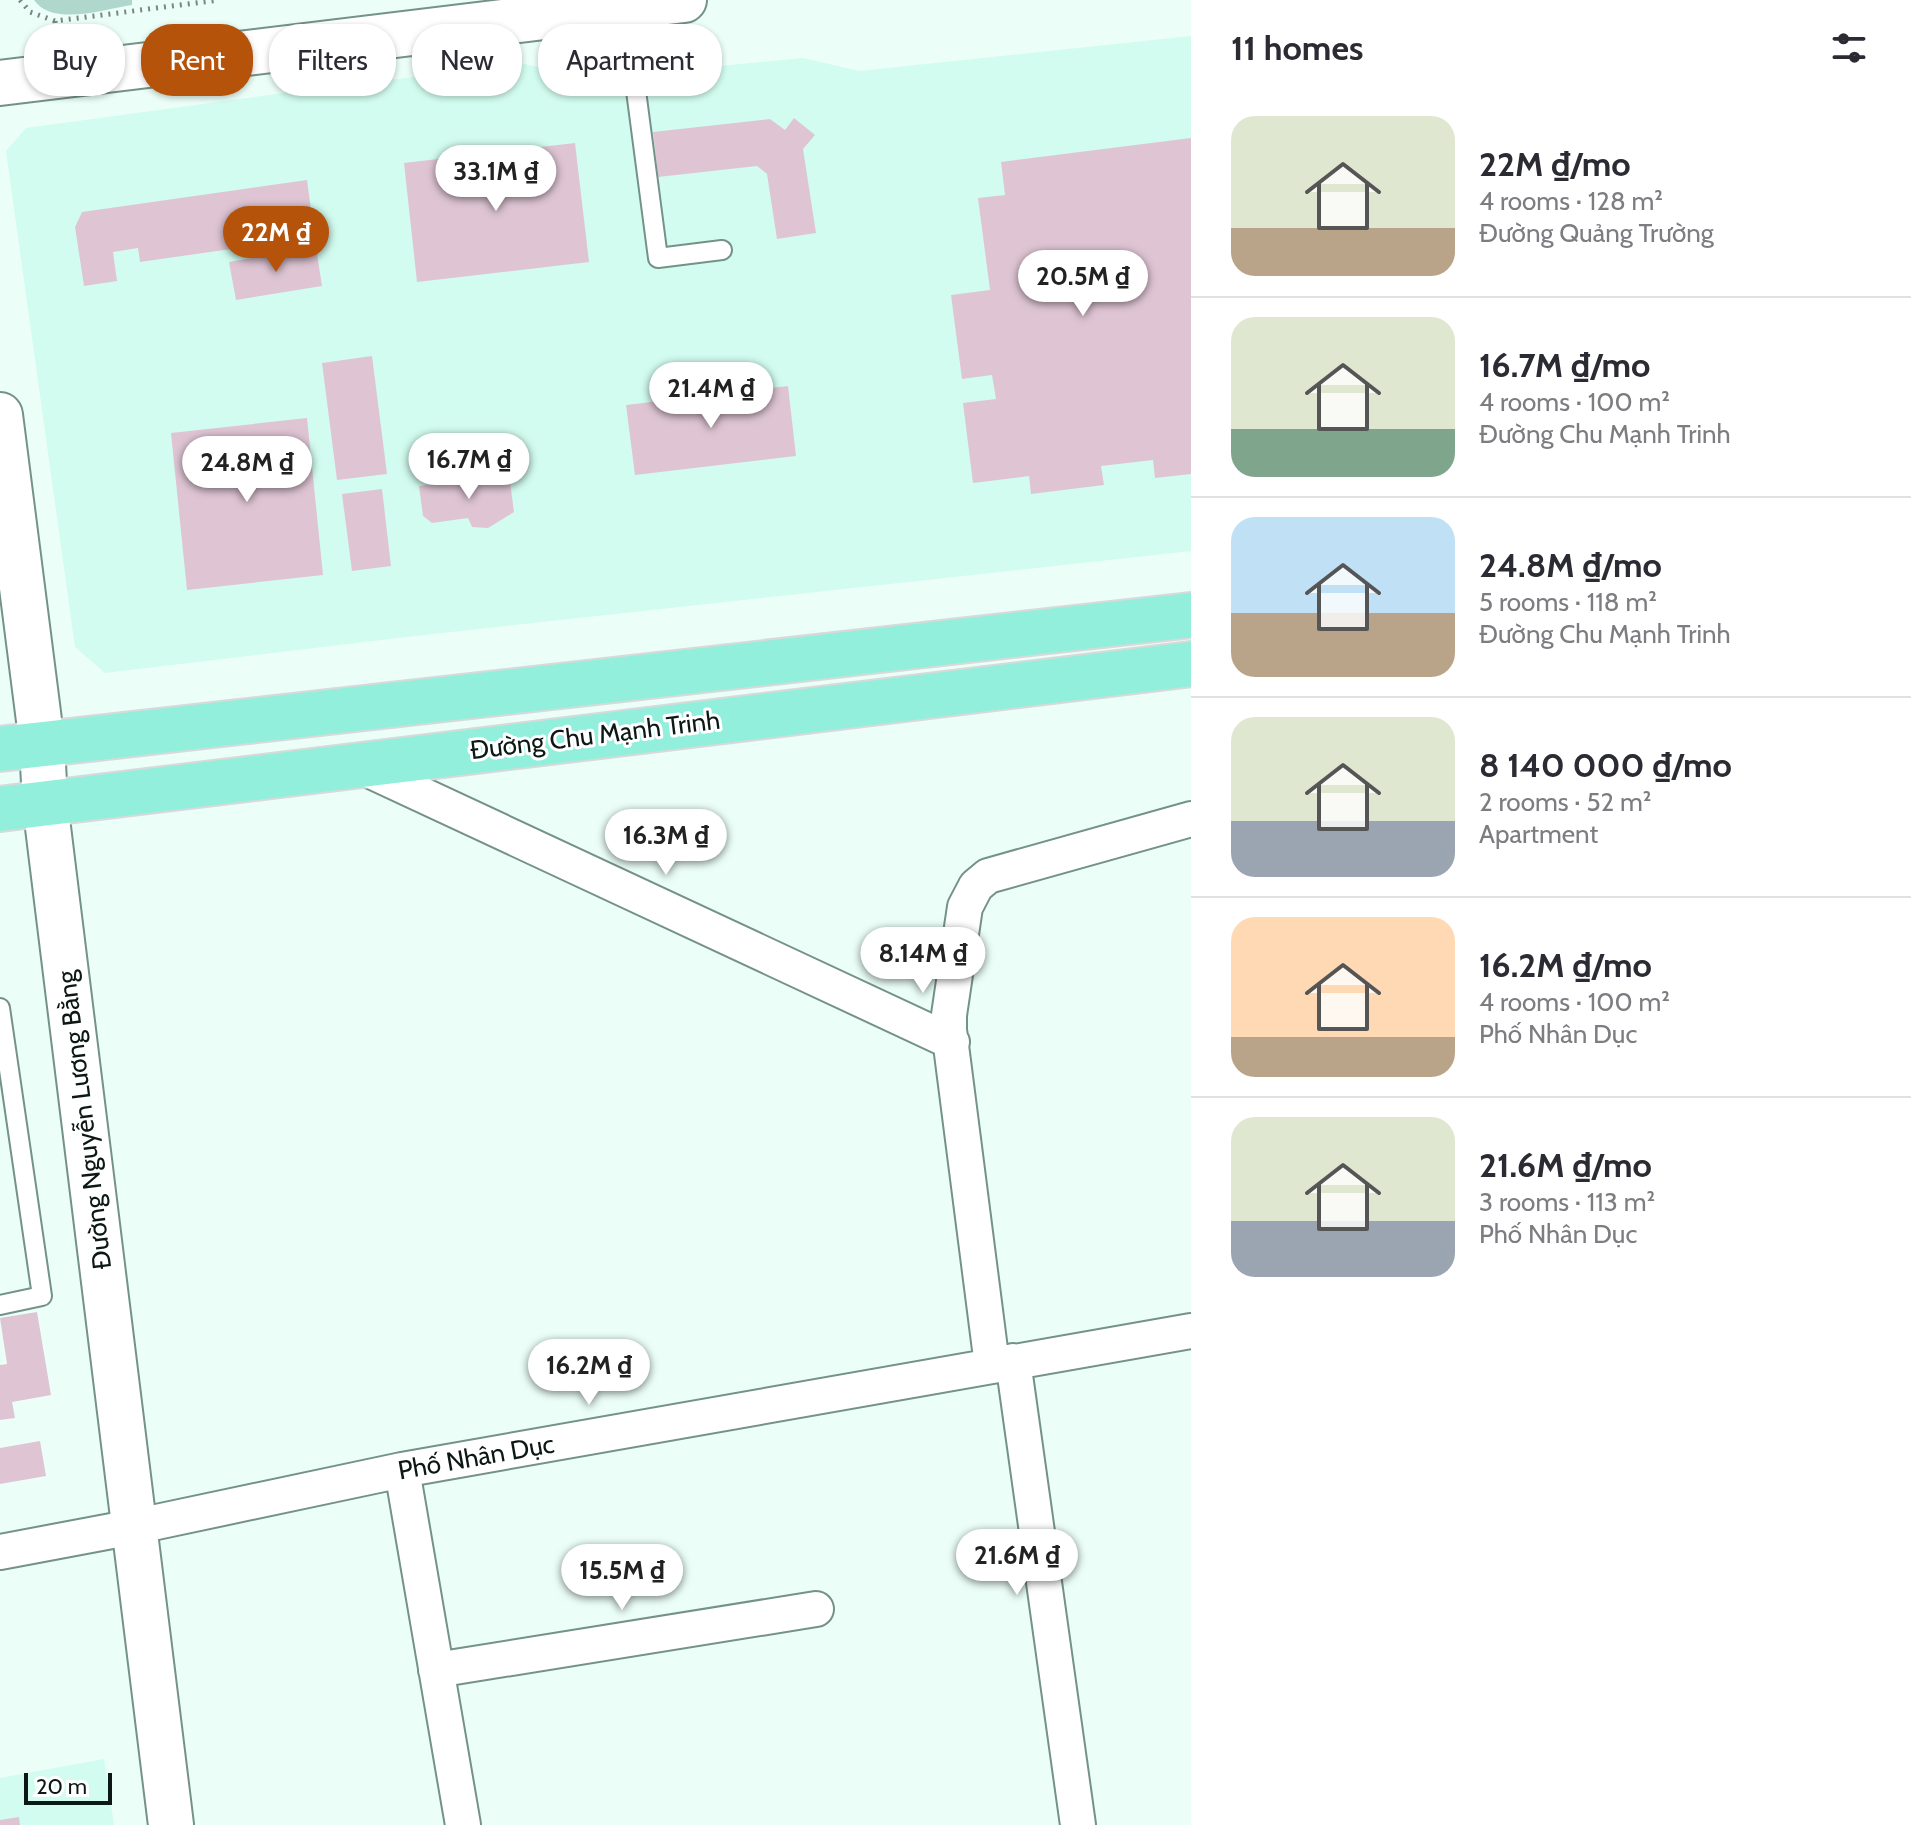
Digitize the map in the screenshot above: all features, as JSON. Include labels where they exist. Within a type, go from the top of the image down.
[{"type":"main road","name":"Đường Chu Mạnh Trinh","points":[[0,749],[1191,615]]},
{"type":"main road","name":"Đường Chu Mạnh Trinh","points":[[0,809],[1191,664]]},
{"type":"street","points":[[0,83],[541,8],[625,7],[684,0]]},
{"type":"street","name":"Đường Nguyễn Lương Bằng","points":[[0,415],[171,1825]]},
{"type":"street","points":[[356,764],[952,1042]]},
{"type":"street","points":[[1078,1825],[949,1015],[965,907],[976,886],[988,876],[1191,819]]},
{"type":"street","name":"Phố Nhân Dục","points":[[0,1552],[402,1470],[1191,1331]]},
{"type":"street","points":[[402,1470],[463,1825]]},
{"type":"street","points":[[436,1670],[816,1609]]},
{"type":"lane","points":[[625,7],[658,258],[722,250]]},
{"type":"lane","points":[[0,1008],[7,1116],[42,1296],[0,1305]]},
{"type":"path","points":[[20,0],[30,12],[55,21],[140,7],[219,0]]},
{"type":"shaded area","points":[[34,0],[132,0],[132,5],[66,15],[53,13]]},
{"type":"shaded area","points":[[1191,36],[1191,551],[105,673],[75,647],[6,151],[26,128],[269,95],[396,96],[396,79],[412,77],[412,96],[522,96],[522,64],[525,64],[538,67],[538,96],[722,96],[722,66],[803,58],[859,71]]},
{"type":"shaded area","points":[[104,1759],[114,1825],[0,1825],[0,1778]]},
{"type":"building","points":[[794,118],[815,135],[803,149],[816,233],[777,239],[767,174],[757,166],[658,177],[653,132],[770,119],[785,130]]},
{"type":"building","points":[[1191,138],[1191,474],[1155,478],[1153,460],[1101,466],[1104,485],[1031,494],[1029,476],[973,483],[963,403],[996,399],[992,375],[962,379],[951,295],[990,290],[978,198],[1005,195],[1001,162]]},
{"type":"building","points":[[575,143],[589,262],[417,282],[404,163]]},
{"type":"building","points":[[307,180],[313,225],[236,235],[238,248],[140,262],[138,248],[113,252],[117,281],[84,286],[75,227],[82,212]]},
{"type":"building","points":[[316,247],[322,286],[236,300],[229,262]]},
{"type":"building","points":[[372,356],[387,474],[337,480],[322,363]]},
{"type":"building","points":[[788,386],[796,456],[635,475],[626,405]]},
{"type":"building","points":[[307,418],[323,575],[187,590],[171,433]]},
{"type":"building","points":[[509,474],[514,512],[488,528],[472,527],[468,518],[432,523],[423,516],[419,486]]},
{"type":"building","points":[[382,489],[391,566],[352,571],[342,494]]},
{"type":"building","points":[[37,1312],[51,1395],[12,1402],[15,1418],[0,1420],[0,1365],[7,1364],[0,1318]]},
{"type":"building","points":[[40,1441],[46,1476],[0,1484],[0,1448]]},
{"type":"building","points":[[19,1817],[20,1825],[0,1825],[0,1820]]}]
